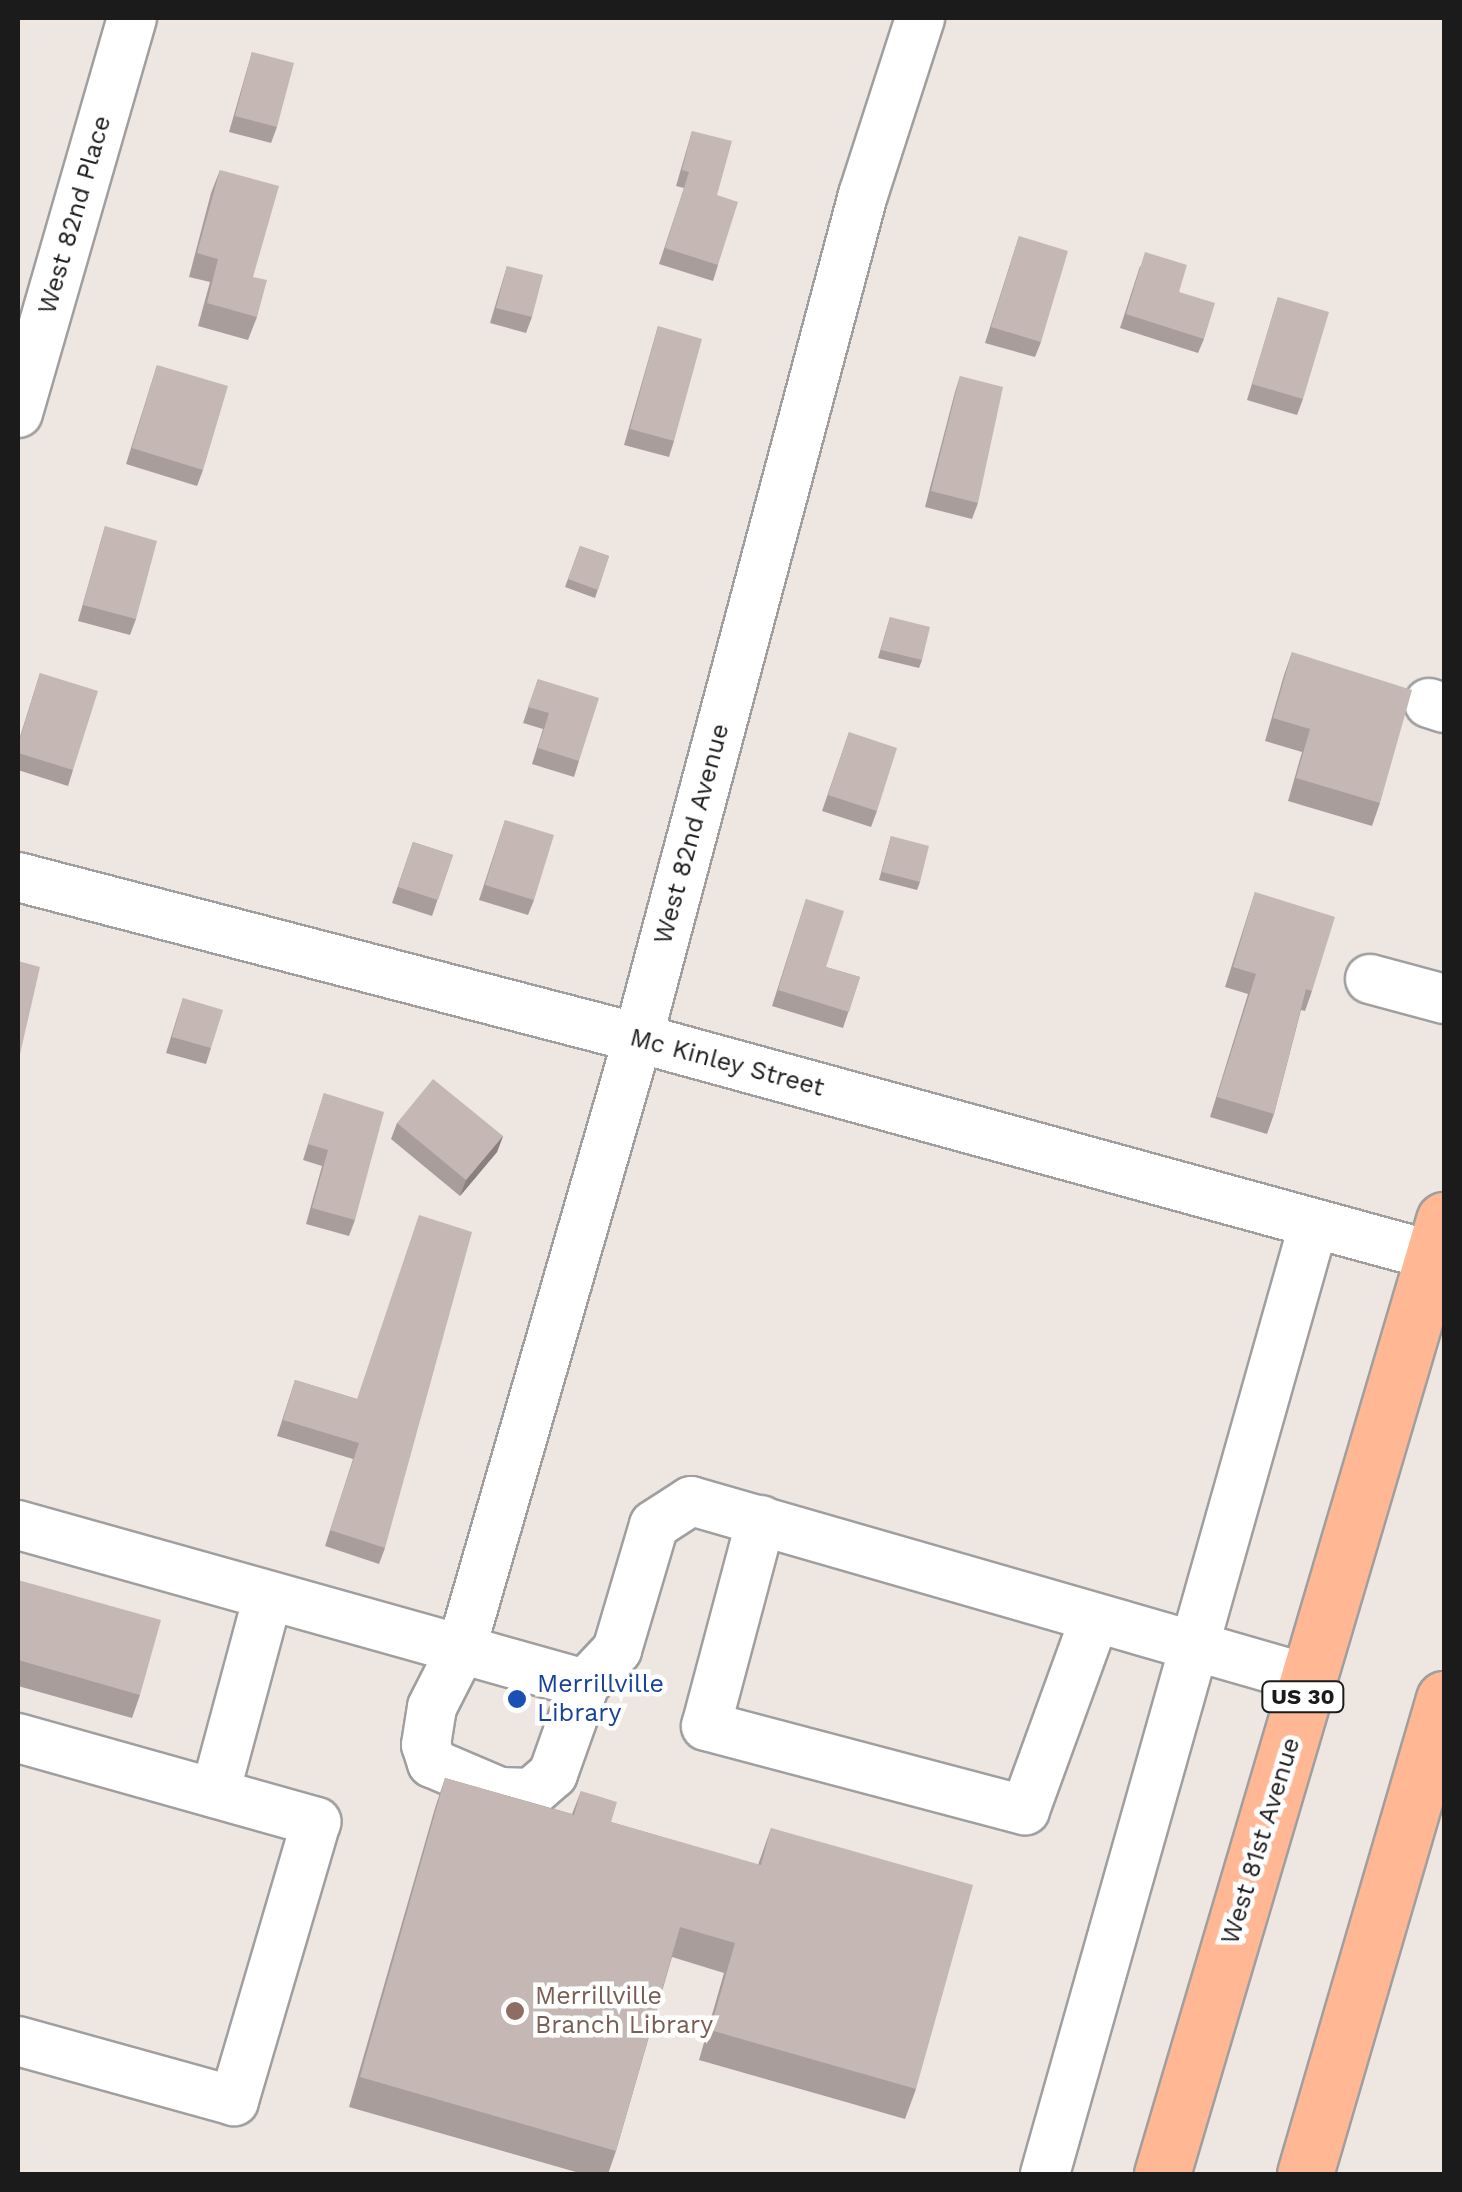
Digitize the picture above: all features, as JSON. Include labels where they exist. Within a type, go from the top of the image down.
[{"type":"main road","name":"West 81st Avenue","points":[[1162,2174],[1439,1238]]},
{"type":"main road","points":[[1305,2174],[1444,1699]]},
{"type":"street","name":"West 82nd Place","points":[[18,413],[132,18]]},
{"type":"street","name":"West 82nd Avenue","points":[[461,1650],[638,1038],[863,196],[920,18]]},
{"type":"street","name":"Mc Kinley Street","points":[[18,878],[638,1038],[1314,1226],[1439,1238]]},
{"type":"street","points":[[1370,979],[1444,999]]},
{"type":"street","points":[[1046,2174],[1314,1226]]},
{"type":"street","points":[[461,1650],[432,1708],[426,1744],[432,1763],[446,1773],[500,1792],[531,1793],[553,1774],[585,1684],[617,1650],[648,1544],[665,1513],[691,1501],[1309,1679]]},
{"type":"street","points":[[761,1520],[706,1726],[1025,1810],[1096,1618]]},
{"type":"street","points":[[18,1525],[585,1684]]},
{"type":"street","points":[[215,1793],[268,1596]]},
{"type":"street","points":[[18,1738],[316,1822],[234,2102],[18,2041]]},
{"type":"building","points":[[252,52],[294,63],[277,127],[235,116]]},
{"type":"building","points":[[692,131],[732,141],[717,195],[738,202],[718,265],[665,248],[689,172],[682,170]]},
{"type":"building","points":[[220,170],[279,186],[253,277],[267,280],[257,317],[207,303],[218,259],[197,253]]},
{"type":"building","points":[[1019,236],[1068,251],[1041,342],[991,327]]},
{"type":"building","points":[[1145,252],[1187,265],[1179,292],[1215,303],[1204,339],[1126,314]]},
{"type":"building","points":[[507,266],[543,275],[532,317],[496,308]]},
{"type":"building","points":[[1278,297],[1329,312],[1303,399],[1252,384]]},
{"type":"building","points":[[658,326],[702,339],[674,441],[630,429]]},
{"type":"building","points":[[157,365],[228,386],[203,470],[132,448]]},
{"type":"building","points":[[960,376],[1003,387],[978,503],[931,491]]},
{"type":"building","points":[[105,526],[157,541],[136,619],[83,605]]},
{"type":"building","points":[[580,546],[609,556],[598,590],[568,579]]},
{"type":"building","points":[[890,617],[930,627],[922,660],[881,650]]},
{"type":"building","points":[[1292,652],[1412,690],[1380,803],[1296,778],[1310,729],[1273,718]]},
{"type":"building","points":[[40,673],[98,691],[73,770],[18,753]]},
{"type":"building","points":[[538,679],[599,698],[579,761],[538,748],[549,713],[528,707]]},
{"type":"building","points":[[849,732],[897,748],[877,811],[828,795]]},
{"type":"building","points":[[505,820],[554,835],[534,900],[485,885]]},
{"type":"building","points":[[891,836],[929,846],[920,882],[882,872]]},
{"type":"building","points":[[413,842],[453,855],[438,900],[398,887]]},
{"type":"building","points":[[1255,892],[1335,917],[1312,991],[1306,989],[1274,1114],[1217,1097],[1256,974],[1233,967]]},
{"type":"building","points":[[806,899],[844,911],[826,967],[860,977],[849,1012],[778,990]]},
{"type":"building","points":[[18,961],[40,967],[18,1063]]},
{"type":"building","points":[[183,998],[223,1010],[211,1048],[172,1037]]},
{"type":"building","points":[[433,1079],[503,1136],[466,1180],[397,1123]]},
{"type":"building","points":[[324,1093],[384,1112],[355,1220],[312,1208],[328,1150],[308,1144]]},
{"type":"building","points":[[419,1215],[472,1232],[385,1548],[330,1530],[359,1443],[283,1420],[295,1380],[357,1399]]},
{"type":"building","points":[[18,1580],[161,1620],[140,1695],[18,1660]]},
{"type":"building","name":"Merrillville Branch Library","points":[[445,1778],[574,1815],[581,1791],[617,1802],[611,1822],[761,1865],[771,1828],[973,1885],[916,2089],[710,2030],[735,1943],[680,1927],[616,2151],[360,2077]]},
{"type":"place","name":"Merrillville Library","points":[[517,1699]]},
{"type":"place","name":"Merrillville Branch Library","points":[[515,2011]]}]
